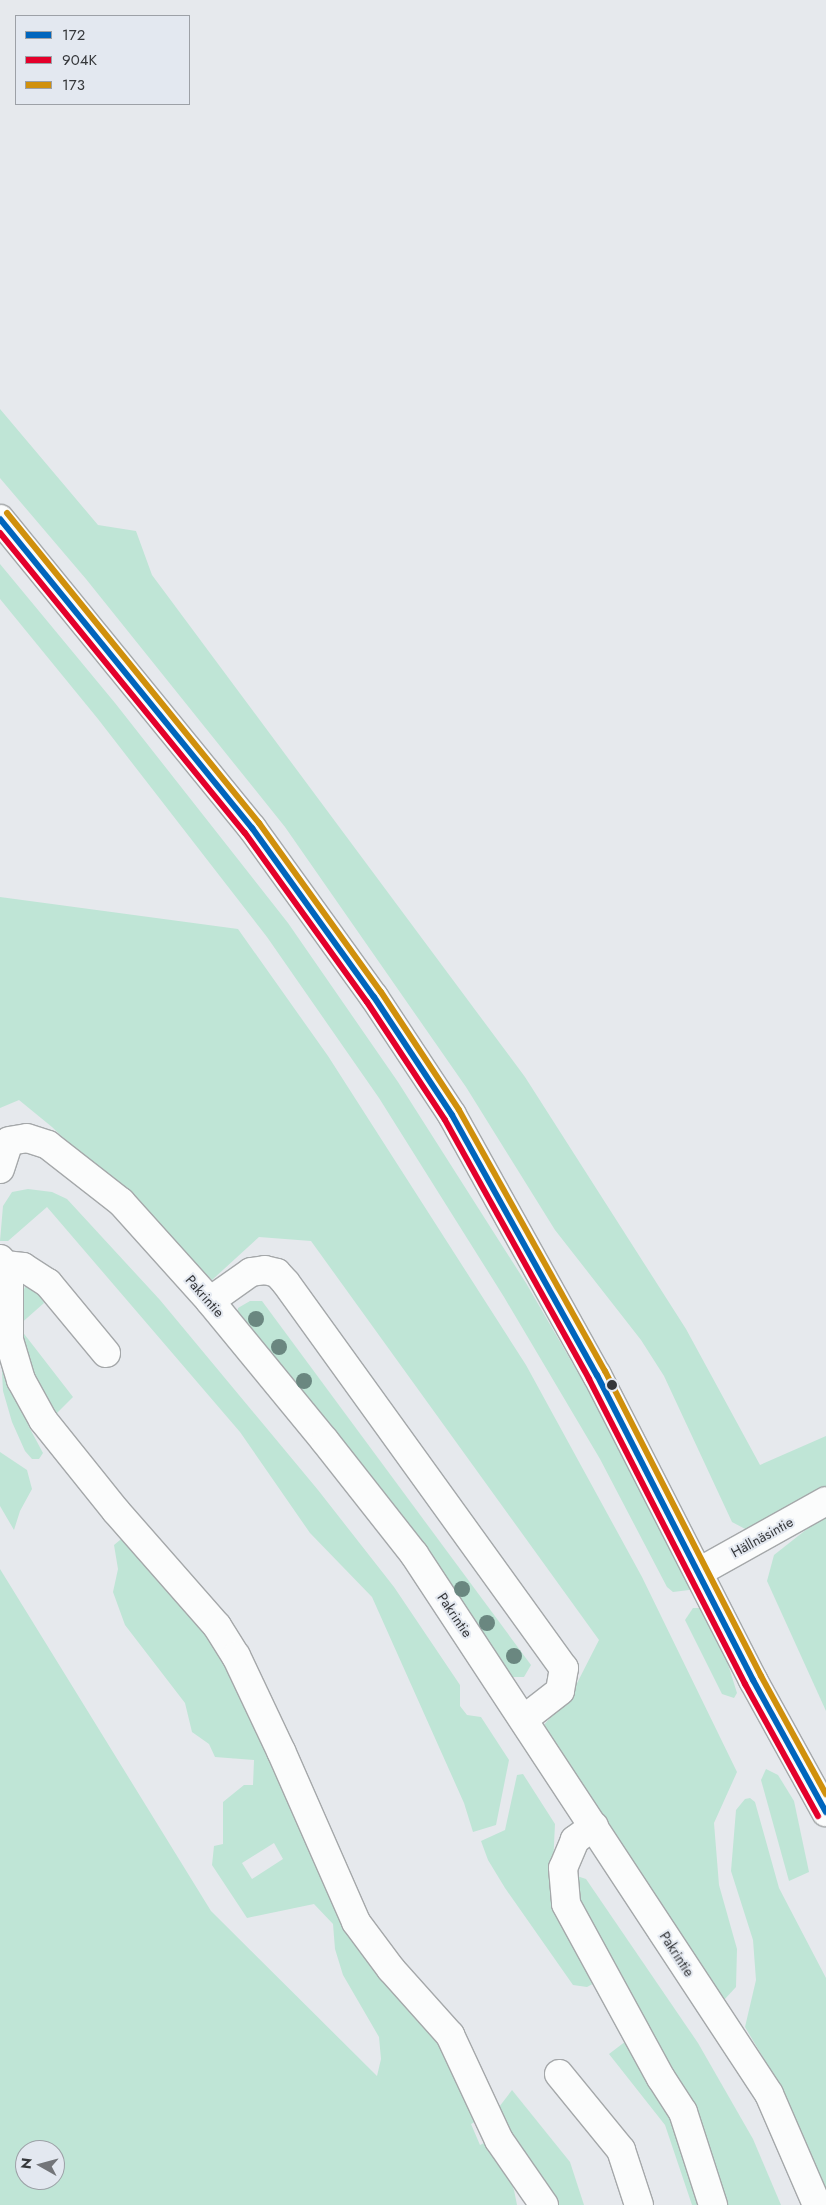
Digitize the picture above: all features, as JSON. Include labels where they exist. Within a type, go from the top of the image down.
[{"type":"street","points":[[0,519],[252,828],[421,1068],[514,1221],[826,1812]]},
{"type":"street","name":"Pakrintie","points":[[0,1169],[9,1141],[27,1138],[48,1145],[121,1202],[210,1301],[414,1554],[524,1719],[768,2094],[817,2205]]},
{"type":"street","points":[[2,1262],[23,1267],[48,1283],[106,1353]]},
{"type":"street","points":[[2,1262],[9,1284],[9,1340],[21,1380],[44,1420],[116,1511],[217,1626],[236,1656],[281,1751],[356,1922],[391,1969],[450,2035],[499,2140],[544,2205]]},
{"type":"street","points":[[210,1301],[251,1272],[266,1270],[277,1273],[286,1283],[564,1668],[560,1692],[524,1719]]},
{"type":"street","name":"Hällnäsintie","points":[[699,1572],[826,1501]]},
{"type":"street","points":[[594,1826],[575,1840],[563,1868],[566,1904],[661,2078],[683,2112],[713,2205]]},
{"type":"street","points":[[559,2074],[621,2150],[639,2205]]},
{"type":"green space","points":[[0,409],[98,525],[136,531],[152,575],[525,1077],[686,1329],[760,1465],[826,1436],[826,1486],[749,1531],[732,1522],[664,1376],[641,1340],[555,1230],[466,1087],[285,827],[86,579],[0,478]]},
{"type":"green space","points":[[0,564],[115,703],[288,923],[398,1082],[526,1283],[622,1449],[693,1582],[689,1590],[673,1592],[667,1587],[600,1459],[504,1297],[379,1098],[267,937],[98,719],[0,599]]},
{"type":"green space","points":[[0,897],[238,929],[328,1056],[526,1365],[642,1577],[737,1772],[714,1823],[719,1885],[737,1949],[736,1987],[724,2000],[543,1726],[573,1691],[599,1640],[311,1241],[259,1237],[212,1280],[52,1127],[19,1100],[0,1108]]},
{"type":"green space","points":[[28,1189],[52,1192],[67,1199],[160,1300],[318,1490],[394,1587],[460,1685],[460,1706],[467,1715],[481,1717],[509,1760],[496,1825],[473,1832],[464,1803],[372,1597],[310,1533],[240,1432],[47,1207],[8,1241],[0,1241],[3,1206],[12,1192]]},
{"type":"green space","points":[[26,1283],[33,1284],[44,1303],[18,1326],[73,1397],[52,1418],[36,1387],[15,1320]]},
{"type":"green space","points":[[250,1301],[262,1301],[531,1665],[524,1677],[511,1677],[237,1319],[238,1308]]},
{"type":"green space","points":[[0,1334],[35,1416],[28,1425],[43,1453],[39,1459],[32,1459],[25,1451],[12,1422],[3,1391]]},
{"type":"green space","points":[[0,1452],[27,1470],[32,1489],[20,1511],[14,1530],[0,1506]]},
{"type":"green space","points":[[826,1514],[826,1711],[767,1581],[774,1555]]},
{"type":"green space","points":[[126,1535],[232,1666],[265,1742],[441,2038],[482,2118],[471,2124],[480,2145],[492,2139],[514,2190],[517,2205],[0,2205],[0,1569],[211,1911],[377,2076],[381,2059],[379,2037],[343,1975],[335,1949],[333,1924],[314,1904],[247,1918],[212,1865],[214,1846],[223,1844],[223,1802],[244,1785],[253,1785],[254,1760],[215,1757],[209,1744],[192,1732],[185,1703],[125,1625],[113,1592],[118,1569],[114,1545]],"holes":[[[274,1843],[283,1859],[252,1879],[242,1863]]]},
{"type":"green space","points":[[693,1608],[699,1608],[705,1614],[727,1661],[737,1693],[734,1698],[722,1694],[685,1620]]},
{"type":"green space","points":[[766,1769],[778,1775],[794,1801],[809,1872],[789,1881],[761,1780]]},
{"type":"green space","points":[[523,1774],[555,1824],[552,1886],[600,1980],[587,1987],[573,1985],[505,1888],[488,1860],[481,1841],[505,1830],[517,1775]]},
{"type":"green space","points":[[750,1798],[755,1802],[779,1888],[826,1978],[826,2190],[780,2086],[745,2027],[756,1980],[753,1940],[731,1871],[736,1810],[745,1799]]},
{"type":"green space","points":[[577,1876],[586,1879],[698,2043],[753,2139],[781,2205],[722,2205],[578,1902]]},
{"type":"green space","points":[[630,2038],[679,2118],[707,2205],[692,2205],[665,2125],[609,2054]]},
{"type":"green space","points":[[512,2090],[570,2162],[584,2205],[553,2205],[496,2111]]},
{"type":"transit line","name":"173","points":[[7,513],[259,823],[381,992],[459,1110],[605,1371],[761,1676],[826,1794]]},
{"type":"transit line","name":"172","points":[[0,519],[252,828],[374,997],[452,1115],[597,1375],[753,1680],[826,1812]]},
{"type":"transit line","name":"904K","points":[[0,533],[245,833],[367,1002],[445,1120],[589,1379],[745,1684],[818,1816]]}]
